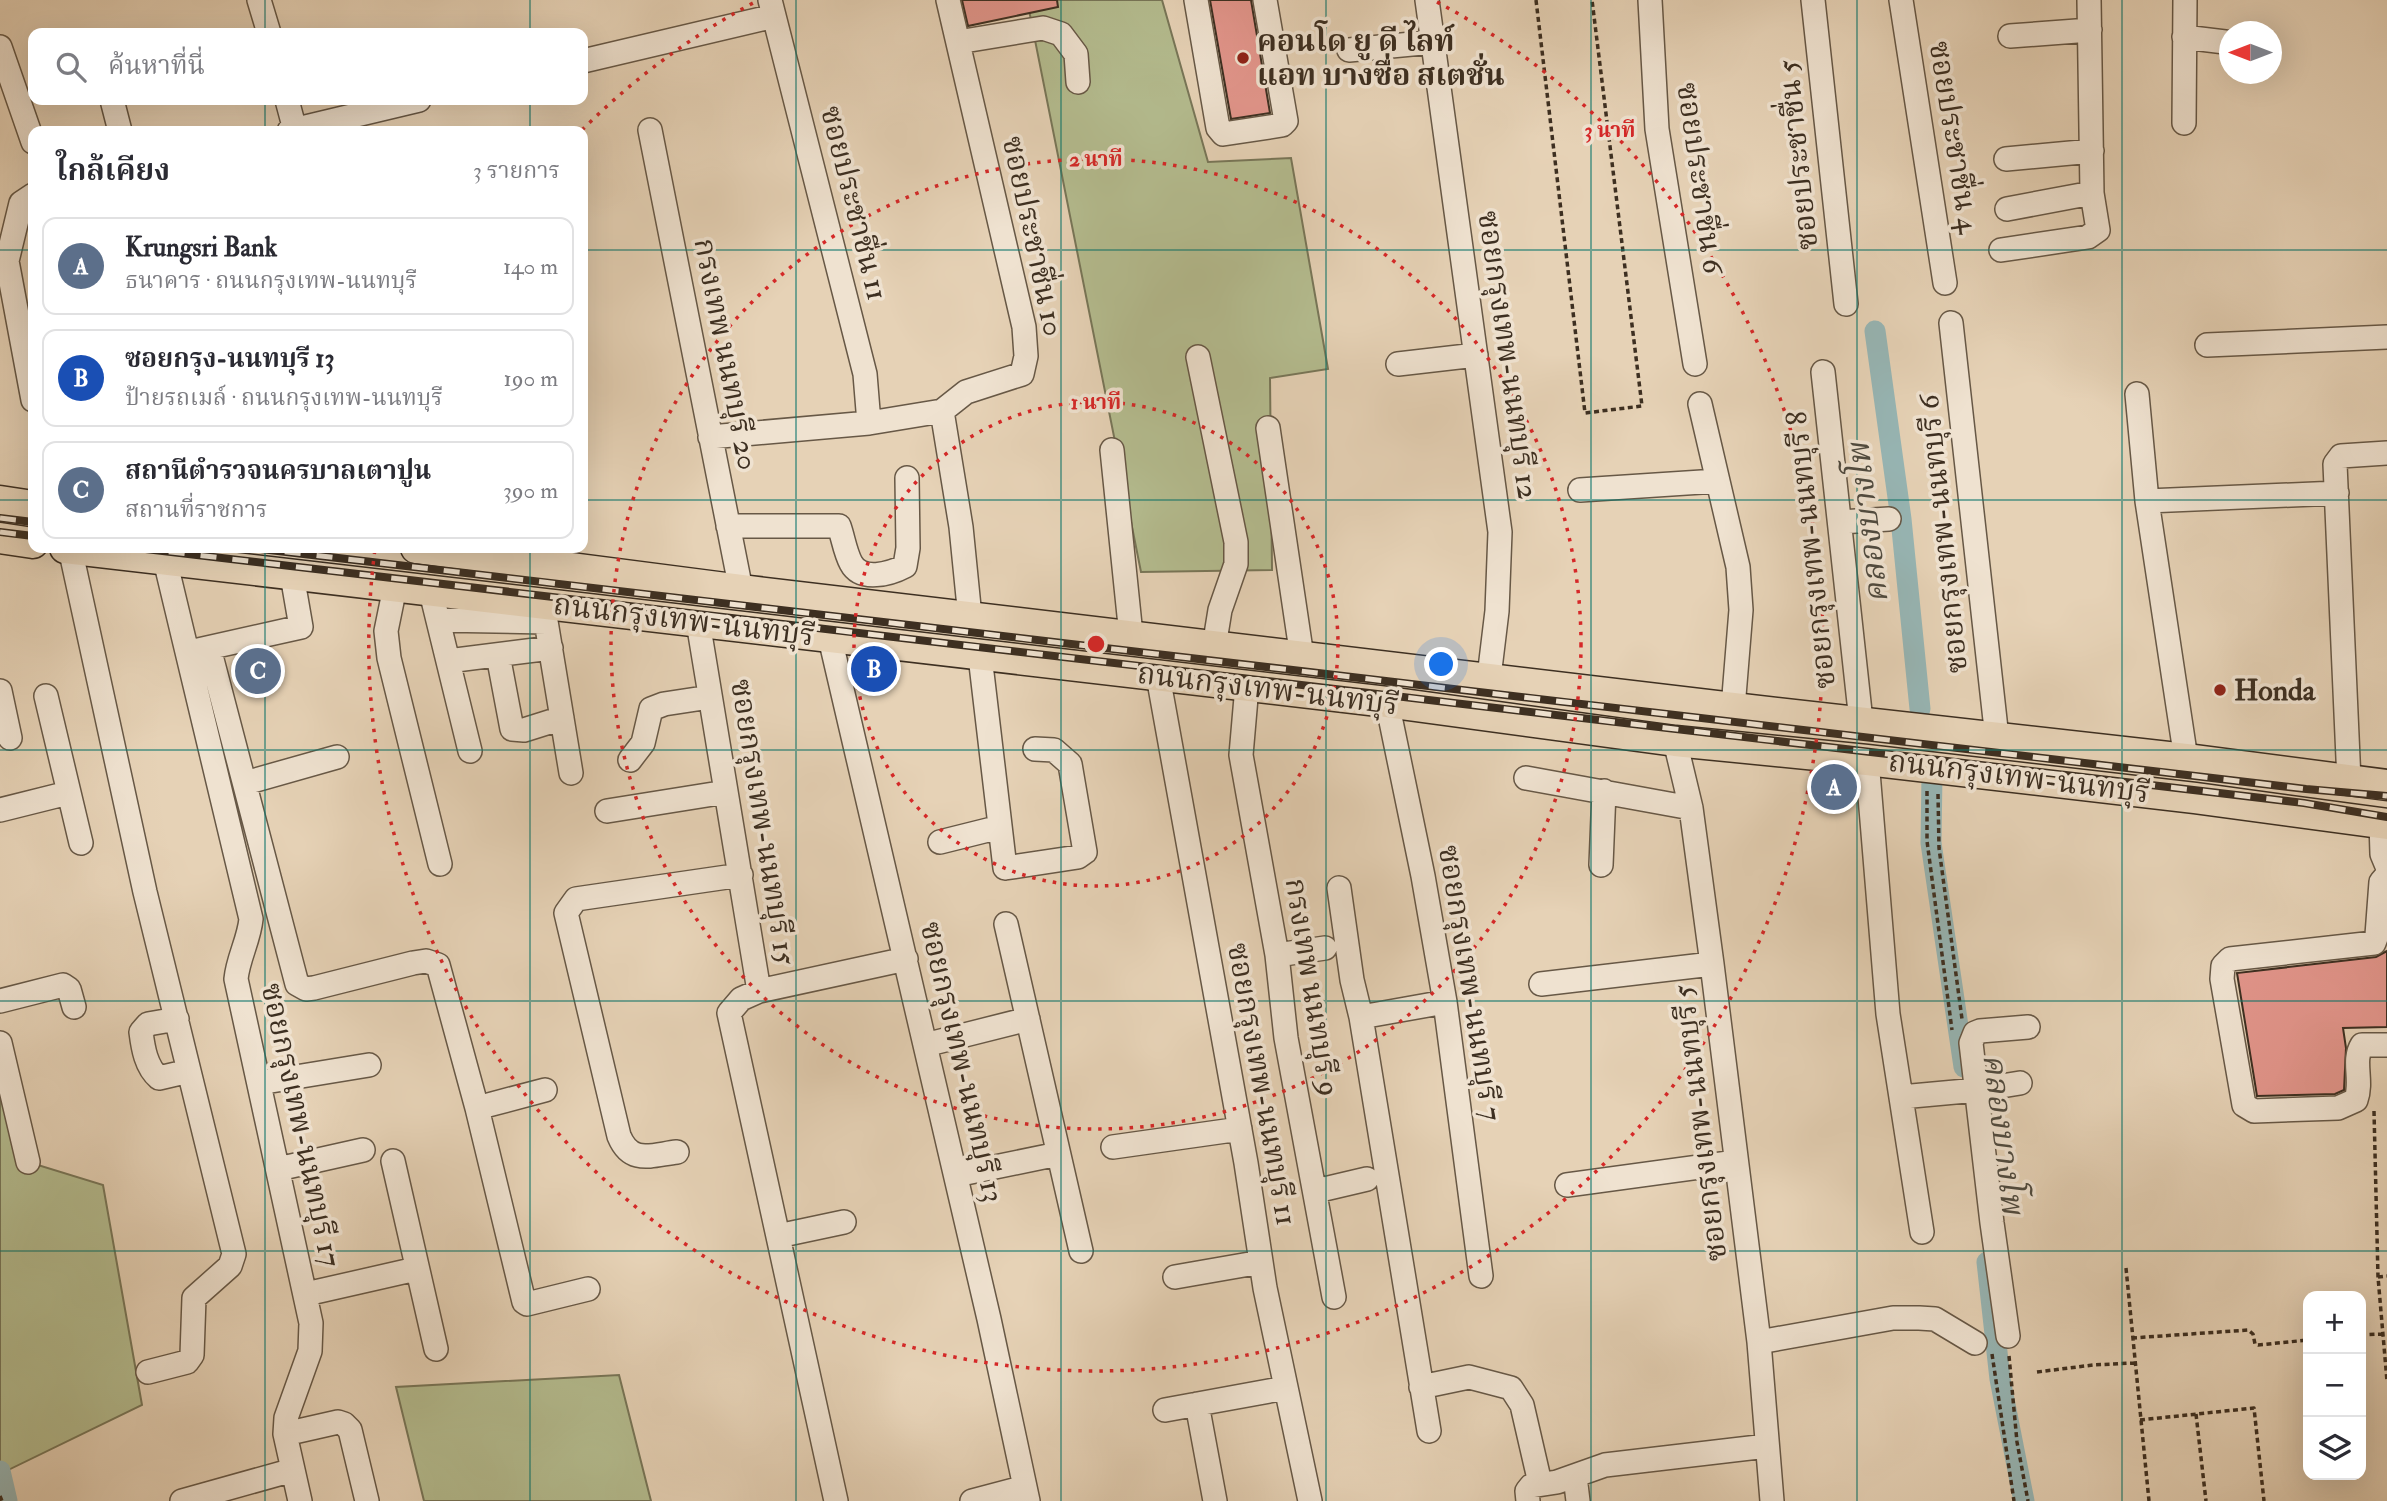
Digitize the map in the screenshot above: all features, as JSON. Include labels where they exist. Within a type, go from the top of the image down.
[{"type":"main road","points":[[0,501],[28,505]]},
{"type":"main road","points":[[0,538],[28,542]]},
{"type":"main road","name":"ถนนกรุงเทพ-นนทบุรี","points":[[496,553],[544,556],[741,590],[2186,759],[2387,785]]},
{"type":"main road","name":"ถนนกรุงเทพ-นนทบุรี","points":[[165,554],[292,575],[395,587],[435,606],[698,622],[1387,702],[1675,741],[1860,759],[2195,798],[2384,824]]},
{"type":"main road","points":[[830,638],[832,601]]},
{"type":"main road","points":[[1860,759],[1861,721]]},
{"type":"street","points":[[259,0],[267,28]]},
{"type":"street","name":"ซอยประชาชื่น 10","points":[[710,438],[869,423],[942,411],[966,392],[1022,374],[1026,356],[1024,327],[948,0]]},
{"type":"street","points":[[1196,0],[1218,128],[1223,134],[1282,125],[1286,121],[1265,0]]},
{"type":"street","name":"ซอยกรุงเทพ-นนทบุรี 12","points":[[1427,0],[1500,532],[1497,611],[1489,677]]},
{"type":"street","name":"ซอยประชาชื่น 6","points":[[1650,0],[1657,129],[1695,364]]},
{"type":"street","name":"ซอยประชาชื่น 5","points":[[1813,0],[1846,304]]},
{"type":"street","name":"ซอยประชาชื่น 4","points":[[1901,0],[1945,283]]},
{"type":"street","points":[[2001,250],[2088,237],[2098,230],[2092,193],[2089,0]]},
{"type":"street","points":[[2184,123],[2185,0]]},
{"type":"street","points":[[588,60],[772,8]]},
{"type":"street","name":"ซอยประชาชื่น 11","points":[[772,8],[865,374],[869,423]]},
{"type":"street","points":[[958,42],[1043,28],[1060,34],[1076,54],[1078,82]]},
{"type":"street","points":[[2010,36],[2090,30]]},
{"type":"street","points":[[2184,37],[2219,41]]},
{"type":"street","points":[[1349,50],[1433,42]]},
{"type":"street","points":[[0,47],[28,128]]},
{"type":"street","points":[[114,105],[119,126]]},
{"type":"street","points":[[288,105],[291,126]]},
{"type":"street","points":[[309,126],[398,105]]},
{"type":"street","name":"กรงเทพ นนทบุรี 20","points":[[650,130],[741,590]]},
{"type":"street","points":[[2006,159],[2092,151]]},
{"type":"street","points":[[2007,209],[2092,193]]},
{"type":"street","points":[[28,198],[20,203],[5,282],[28,379]]},
{"type":"street","name":"ซอยกรุงเทพ-นนทบุรี 6","points":[[1951,323],[1997,738]]},
{"type":"street","points":[[2207,345],[2387,337]]},
{"type":"street","points":[[1398,364],[1476,355]]},
{"type":"street","points":[[1198,357],[1236,542],[1236,564],[1220,610],[1214,647]]},
{"type":"street","name":"ซอยกรุงเทพ-นนทบุรี 8","points":[[1823,372],[1861,721]]},
{"type":"street","points":[[2137,394],[2147,501],[2186,759]]},
{"type":"street","points":[[1700,404],[1738,568],[1741,599],[1733,708]]},
{"type":"street","points":[[942,411],[961,527],[970,617]]},
{"type":"street","points":[[1268,428],[1302,656]]},
{"type":"street","points":[[1112,450],[1131,635]]},
{"type":"street","points":[[2349,781],[2335,464],[2341,456],[2387,453]]},
{"type":"street","points":[[729,526],[839,526],[851,565],[863,574],[890,574],[905,566],[908,548],[907,478]]},
{"type":"street","points":[[1580,489],[1717,481]]},
{"type":"street","points":[[2147,501],[2337,493]]},
{"type":"street","points":[[1840,522],[1889,519]]},
{"type":"street","points":[[68,553],[145,892],[234,1254],[230,1266],[194,1298],[192,1355],[187,1362],[148,1372]]},
{"type":"street","name":"ซอยกรุงเทพ-นนทบุรี 17","points":[[165,554],[198,650],[251,919],[246,947],[237,964],[236,979],[311,1324],[310,1351],[289,1407],[285,1434],[300,1501]]},
{"type":"street","points":[[292,575],[301,627],[198,650],[245,783],[297,984],[306,989],[314,988],[412,963],[426,961],[438,965],[477,1108],[524,1302],[540,1303],[589,1289]]},
{"type":"street","points":[[395,587],[386,631],[389,658],[440,864]]},
{"type":"street","points":[[435,606],[470,751]]},
{"type":"street","points":[[545,613],[571,773]]},
{"type":"street","name":"ซอยกรุงเทพ-นนทบุรี 15","points":[[698,622],[759,991]]},
{"type":"street","name":"ซอยกรุงเทพ-นนทบุรี 13","points":[[830,638],[956,1175],[1027,1494]]},
{"type":"street","points":[[448,661],[551,648]]},
{"type":"street","points":[[498,654],[512,729],[524,730],[562,718]]},
{"type":"street","points":[[980,656],[1004,868],[1078,857],[1085,852],[1070,764],[1054,750],[1035,749]]},
{"type":"street","name":"ซอยกรุงเทพ-นนทบุรี 11","points":[[1158,676],[1240,1129],[1261,1262],[1310,1501]]},
{"type":"street","name":"กรงเทพ นนทบุรี 9","points":[[1247,686],[1241,755],[1277,955],[1286,1038],[1334,1297]]},
{"type":"street","points":[[0,691],[10,738]]},
{"type":"street","points":[[46,696],[80,843]]},
{"type":"street","points":[[630,760],[643,743],[651,709],[664,704],[710,697]]},
{"type":"street","name":"ซอยกรุงเทพ-นนทบุรี 7","points":[[1387,702],[1423,876],[1445,1002],[1481,1276]]},
{"type":"street","name":"ซอยกรุงเทพ-นนทบุรี 5","points":[[1675,741],[1691,808],[1713,964],[1759,1342],[1772,1501]]},
{"type":"street","points":[[245,783],[337,757]]},
{"type":"street","points":[[1860,759],[1888,1014],[1922,1233]]},
{"type":"street","points":[[1526,778],[1691,808]]},
{"type":"street","points":[[1601,865],[1604,791]]},
{"type":"street","points":[[607,811],[726,792]]},
{"type":"street","points":[[0,810],[68,793]]},
{"type":"street","points":[[2384,824],[2382,854],[2387,866]]},
{"type":"street","points":[[940,842],[1000,827]]},
{"type":"street","points":[[677,1152],[635,1156],[624,1149],[566,913],[576,899],[741,875]]},
{"type":"street","points":[[2387,875],[2381,882],[2374,943],[2231,959],[2223,966],[2222,979],[2244,1105],[2254,1111],[2338,1108],[2356,1100],[2360,1088],[2357,1053],[2362,1045],[2387,1045]]},
{"type":"street","points":[[1339,888],[1352,980],[1361,1017],[1429,1430]]},
{"type":"street","points":[[1006,924],[1081,1251]]},
{"type":"street","points":[[1277,955],[1325,948]]},
{"type":"street","points":[[836,1501],[733,1039],[730,1013],[741,999],[759,991],[906,959]]},
{"type":"street","points":[[1541,984],[1713,964]]},
{"type":"street","points":[[0,1001],[63,985],[69,989],[74,1007]]},
{"type":"street","points":[[1361,1017],[1445,1002]]},
{"type":"street","points":[[177,1019],[148,1024],[141,1032],[143,1045],[149,1064],[159,1078],[189,1071]]},
{"type":"street","points":[[926,1045],[1028,1019]]},
{"type":"street","points":[[2008,1336],[1971,1090],[1971,1043],[1975,1033],[1980,1031],[2028,1027]]},
{"type":"street","points":[[0,1043],[28,1162]]},
{"type":"street","points":[[259,1083],[369,1065]]},
{"type":"street","points":[[1901,1097],[2020,1083]]},
{"type":"street","points":[[477,1108],[545,1090]]},
{"type":"street","points":[[1113,1147],[1240,1129]]},
{"type":"street","points":[[278,1169],[363,1150]]},
{"type":"street","points":[[956,1175],[1059,1154]]},
{"type":"street","points":[[393,1161],[436,1349]]},
{"type":"street","points":[[1567,1185],[1736,1162]]},
{"type":"street","points":[[1316,1191],[1367,1179]]},
{"type":"street","points":[[778,1236],[844,1222]]},
{"type":"street","points":[[1175,1277],[1261,1262]]},
{"type":"street","points":[[306,1294],[416,1269]]},
{"type":"street","points":[[1759,1342],[1894,1318],[1919,1318],[1935,1319],[1975,1343]]},
{"type":"street","points":[[1421,1387],[1469,1377],[1511,1388],[1521,1405],[1534,1492],[1605,1465],[1767,1446]]},
{"type":"street","points":[[1165,1410],[1286,1388]]},
{"type":"street","points":[[1196,1404],[1215,1501]]},
{"type":"street","points":[[285,1434],[338,1422],[344,1424],[350,1430],[367,1501]]},
{"type":"street","points":[[182,1501],[293,1470]]},
{"type":"street","points":[[1575,1476],[1578,1501]]},
{"type":"street","points":[[972,1501],[1027,1494]]},
{"type":"path","points":[[1536,0],[1585,413],[1643,406],[1592,0]]},
{"type":"path","points":[[1937,768],[1939,848],[1964,1030],[1971,1043]]},
{"type":"path","points":[[2374,1111],[2378,1277],[2387,1381]]},
{"type":"path","points":[[2126,1268],[2149,1501]]},
{"type":"path","points":[[2378,1277],[2387,1276]]},
{"type":"path","points":[[2132,1338],[2248,1330],[2258,1345],[2303,1340]]},
{"type":"path","points":[[2366,1335],[2382,1334]]},
{"type":"path","points":[[2008,1336],[2017,1442],[2028,1501]]},
{"type":"path","points":[[2038,1372],[2134,1363]]},
{"type":"path","points":[[2140,1420],[2254,1408],[2264,1501]]},
{"type":"path","points":[[2196,1414],[2206,1501]]},
{"type":"path","points":[[0,1496],[2,1501]]},
{"type":"green space","points":[[1027,0],[1162,0],[1208,162],[1291,158],[1328,369],[1270,378],[1272,570],[1141,572]]},
{"type":"green space","points":[[0,1062],[28,1162],[103,1185],[142,1405],[0,1474]]},
{"type":"green space","points":[[619,1375],[651,1501],[424,1501],[396,1387]]},
{"type":"building","points":[[962,0],[1057,0],[1058,7],[968,26]]},
{"type":"building","name":"คอนโด ยู ดี ไลท์ แอท บางซื่อ สเตชั่น","points":[[1210,0],[1251,0],[1270,113],[1231,119]]},
{"type":"building","points":[[2387,951],[2387,1027],[2343,1028],[2346,1048],[2344,1090],[2335,1094],[2257,1096],[2237,973],[2376,957]]},
{"type":"waterway","name":"คลองบางโพ","points":[[1875,331],[1901,519],[1920,709]]},
{"type":"waterway","name":"คลองบางโพ","points":[[1932,774],[1931,843],[1964,1067]]},
{"type":"waterway","name":"คลองบางโพ","points":[[1987,1262],[2000,1379],[2024,1501]]},
{"type":"waterway","points":[[0,1471],[7,1501]]},
{"type":"railway","points":[[0,518],[28,521]]},
{"type":"railway","points":[[0,532],[28,535]]},
{"type":"railway","points":[[179,553],[2304,803],[2387,817]]},
{"type":"railway","points":[[296,553],[2306,789],[2387,796]]},
{"type":"place","name":"คอนโด ยู ดี ไลท์ แอท บางซื่อ สเตชั่น","points":[[1243,58]]},
{"type":"place","name":"ซอยกรุง-นนทบุรี 13","points":[[874,669]]},
{"type":"place","name":"สถานีตำรวจนครบาลเตาปูน","points":[[258,671]]},
{"type":"place","name":"Honda","points":[[2220,690]]},
{"type":"place","name":"Krungsri Bank","points":[[1834,787]]}]
